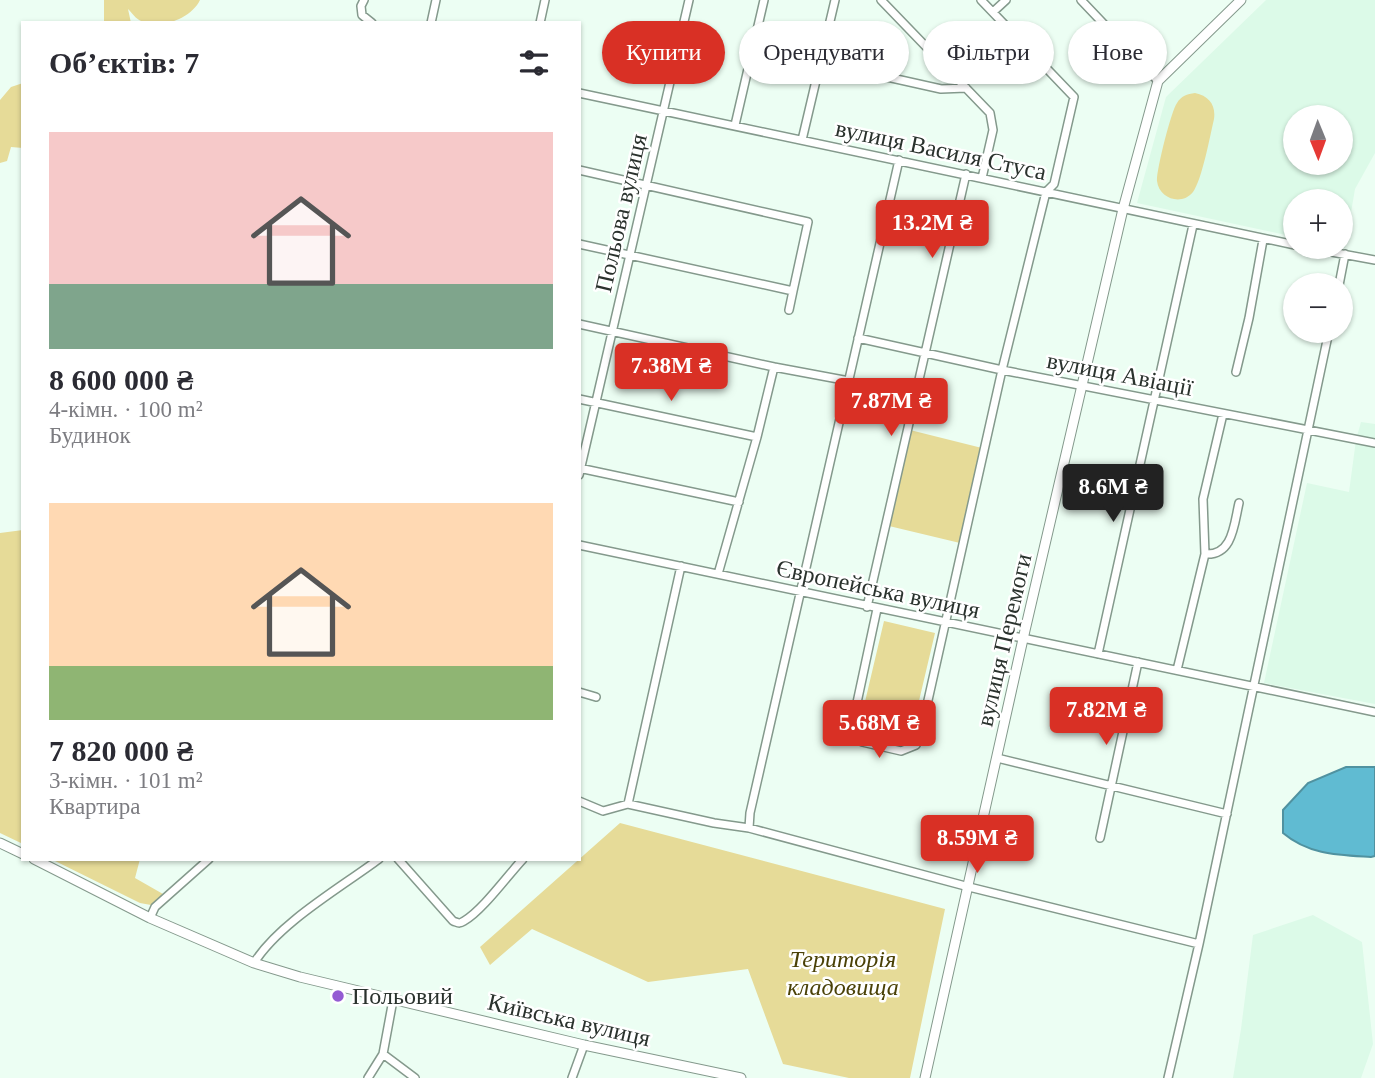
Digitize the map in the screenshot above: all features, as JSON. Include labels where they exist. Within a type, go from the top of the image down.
[{"type":"street","points":[[364,0],[361,6],[362,15],[370,21]]},
{"type":"street","points":[[431,21],[436,0]]},
{"type":"street","points":[[540,21],[545,0]]},
{"type":"street","name":"Польова вулиця","points":[[581,467],[689,0]]},
{"type":"street","points":[[735,125],[764,0]]},
{"type":"street","points":[[830,21],[835,0]]},
{"type":"street","points":[[881,0],[990,113],[993,121],[982,178]]},
{"type":"street","points":[[877,609],[852,726],[855,738],[862,742],[901,751],[916,744],[946,624],[1002,370],[1046,192],[1054,184],[1074,97],[981,0]]},
{"type":"street","points":[[993,12],[1006,0]]},
{"type":"street","points":[[1081,0],[1101,21]]},
{"type":"street","points":[[1167,72],[1241,0]]},
{"type":"street","points":[[909,82],[941,89],[966,88]]},
{"type":"street","points":[[802,140],[815,84]]},
{"type":"street","name":"вулиця Перемоги","points":[[925,1078],[1123,209],[1157,84]]},
{"type":"street","name":"вулиця Василя Стуса","points":[[581,93],[1283,243]]},
{"type":"street","points":[[749,828],[750,813],[899,160]]},
{"type":"street","points":[[581,170],[808,222],[789,310]]},
{"type":"street","points":[[867,607],[966,174]]},
{"type":"street","points":[[1098,654],[1194,225]]},
{"type":"street","points":[[1236,372],[1263,240]]},
{"type":"street","points":[[581,244],[793,291]]},
{"type":"street","points":[[1353,256],[1375,260]]},
{"type":"street","points":[[581,324],[849,381]]},
{"type":"street","name":"вулиця Авіації","points":[[858,338],[1002,370],[1375,443]]},
{"type":"street","points":[[1168,1078],[1326,343]]},
{"type":"street","points":[[718,574],[774,366]]},
{"type":"street","points":[[581,399],[757,437]]},
{"type":"street","points":[[1177,670],[1205,554],[1203,499],[1223,414]]},
{"type":"street","points":[[581,471],[739,502]]},
{"type":"street","points":[[1205,554],[1217,553],[1228,542],[1239,503]]},
{"type":"street","name":"Європейська вулиця","points":[[581,545],[1375,712]]},
{"type":"street","points":[[628,804],[681,566]]},
{"type":"street","points":[[1100,838],[1138,662]]},
{"type":"street","points":[[581,693],[596,697]]},
{"type":"street","points":[[997,758],[1227,814]]},
{"type":"street","points":[[581,802],[603,811],[628,804],[749,828],[969,887],[1199,944]]},
{"type":"street","points":[[0,843],[21,853]]},
{"type":"street","name":"Київська вулиця","points":[[38,861],[150,918],[254,963],[393,1000],[584,1045],[741,1078]]},
{"type":"street","points":[[150,918],[155,907],[207,861]]},
{"type":"street","points":[[254,963],[261,951],[291,923],[376,861]]},
{"type":"street","points":[[400,861],[453,921],[459,923],[480,906],[521,861]]},
{"type":"street","points":[[368,1078],[383,1054],[393,1000]]},
{"type":"street","points":[[572,1078],[584,1045]]},
{"type":"street","points":[[383,1054],[415,1078]]},
{"type":"shaded area","points":[[1266,0],[1375,0],[1375,153],[1355,189],[1353,201],[1353,189],[1283,189],[1283,234],[1137,203],[1166,97]]},
{"type":"shaded area","points":[[1361,422],[1375,424],[1375,704],[1264,683],[1307,483],[1349,492]]},
{"type":"shaded area","points":[[1313,915],[1362,942],[1373,1044],[1361,1078],[1233,1078],[1253,935]]},
{"type":"green space","points":[[104,0],[200,0],[190,13],[174,21],[142,21],[128,9],[131,21],[104,21]]},
{"type":"green space","points":[[21,84],[21,148],[11,147],[7,161],[0,163],[0,100],[11,87]]},
{"type":"green space","points":[[1195,93],[1208,99],[1213,105],[1214,119],[1200,178],[1193,192],[1183,199],[1177,199],[1162,192],[1157,175],[1177,103],[1184,96]]},
{"type":"green space","points":[[910,430],[982,448],[960,543],[889,526]]},
{"type":"green space","points":[[21,530],[21,843],[0,833],[0,533]]},
{"type":"green space","points":[[884,621],[935,633],[914,722],[897,732],[860,723]]},
{"type":"green space","name":"Територія кладовища","points":[[620,823],[945,909],[910,1078],[849,1078],[783,1064],[748,969],[648,982],[532,929],[490,965],[480,947],[577,861],[581,861],[581,858]]},
{"type":"green space","points":[[55,861],[139,861],[135,878],[163,894],[151,905],[140,903]]},
{"type":"water","points":[[1346,767],[1375,767],[1375,856],[1314,850],[1283,833],[1283,810],[1308,783]]},
{"type":"place","name":"Польовий","points":[[338,996]]}]
